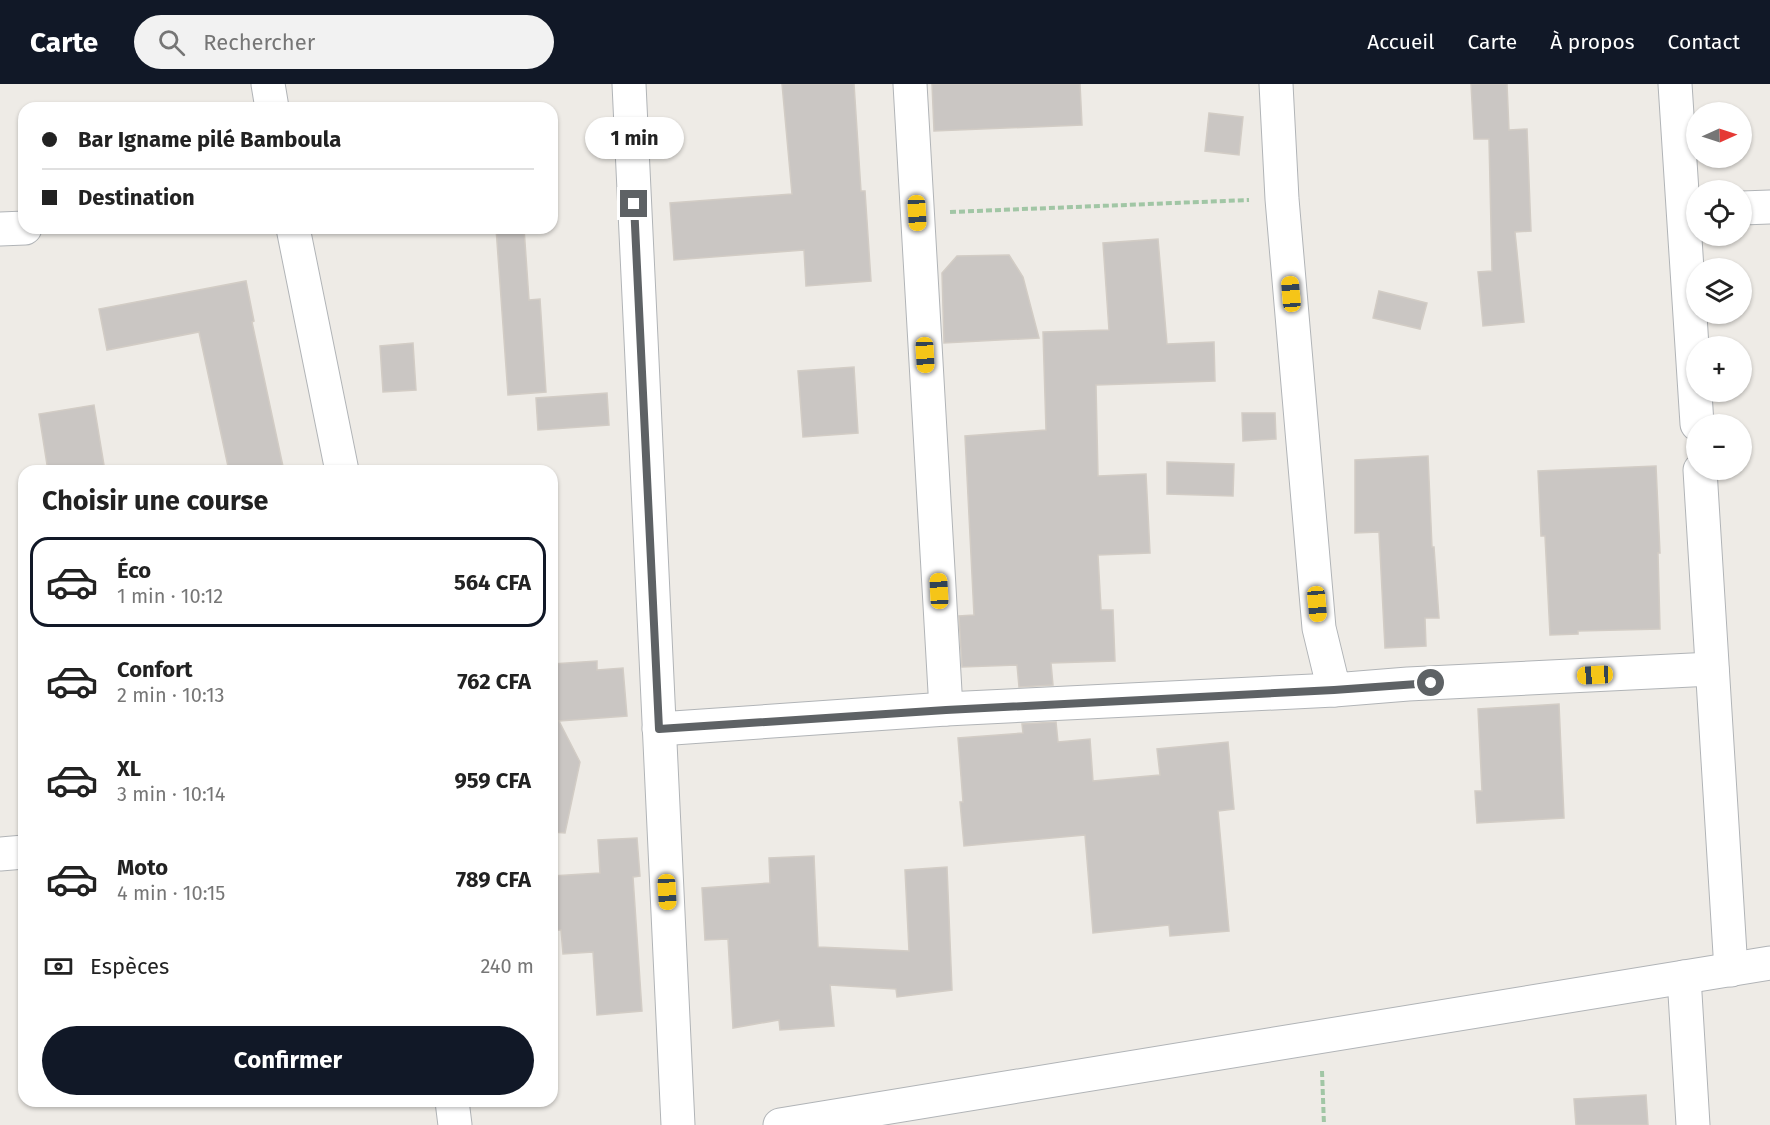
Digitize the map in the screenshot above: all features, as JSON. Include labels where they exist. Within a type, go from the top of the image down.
[{"type":"street","points":[[268,84],[271,102]]},
{"type":"street","points":[[629,84],[678,1125]]},
{"type":"street","points":[[910,84],[946,710]]},
{"type":"street","points":[[1276,84],[1282,199],[1319,628],[1334,690]]},
{"type":"street","points":[[1675,84],[1686,180]]},
{"type":"street","points":[[1752,208],[1770,207]]},
{"type":"street","points":[[0,230],[18,229]]},
{"type":"street","points":[[294,234],[341,465]]},
{"type":"street","points":[[1691,246],[1697,414]]},
{"type":"street","points":[[1701,480],[1731,970]]},
{"type":"street","points":[[659,729],[946,710],[1712,669]]},
{"type":"street","points":[[0,854],[18,852]]},
{"type":"street","points":[[780,1125],[936,1112],[1320,1037],[1770,963]]},
{"type":"street","points":[[1684,977],[1693,1125]]},
{"type":"street","points":[[453,1107],[455,1125]]},
{"type":"path","points":[[917,213],[1282,199]]},
{"type":"path","points":[[1320,1037],[1324,1125]]},
{"type":"building","points":[[782,84],[854,84],[861,191],[865,191],[871,281],[806,286],[804,250],[674,260],[670,203],[792,194]]},
{"type":"building","points":[[932,84],[1080,84],[1082,125],[934,131]]},
{"type":"building","points":[[1471,84],[1507,84],[1509,130],[1527,129],[1531,231],[1515,232],[1524,322],[1483,326],[1478,272],[1492,271],[1489,139],[1474,139]]},
{"type":"building","points":[[1209,113],[1243,117],[1239,155],[1205,151]]},
{"type":"building","points":[[496,234],[524,234],[529,300],[540,299],[546,392],[508,395]]},
{"type":"building","points":[[1158,239],[1167,344],[1214,342],[1215,381],[1096,385],[1098,476],[1146,474],[1150,553],[1098,555],[1101,610],[1113,610],[1115,661],[1051,663],[1053,685],[1019,687],[1017,665],[962,667],[959,616],[974,615],[965,436],[1046,430],[1043,332],[1109,330],[1103,243]]},
{"type":"building","points":[[1009,255],[1023,277],[1039,338],[944,343],[942,273],[957,256]]},
{"type":"building","points":[[246,281],[254,321],[252,322],[283,465],[228,465],[199,332],[107,350],[99,309]]},
{"type":"building","points":[[1379,291],[1427,303],[1420,329],[1373,318]]},
{"type":"building","points":[[413,343],[416,390],[383,392],[380,346]]},
{"type":"building","points":[[854,367],[858,433],[803,437],[798,371]]},
{"type":"building","points":[[607,393],[609,425],[538,430],[536,398]]},
{"type":"building","points":[[94,405],[104,465],[47,465],[39,414]]},
{"type":"building","points":[[1242,413],[1275,413],[1276,439],[1243,441]]},
{"type":"building","points":[[1428,456],[1432,547],[1434,547],[1439,618],[1425,618],[1426,646],[1385,648],[1379,532],[1355,533],[1355,460]]},
{"type":"building","points":[[1167,462],[1234,464],[1233,496],[1167,494]]},
{"type":"building","points":[[1656,466],[1660,553],[1658,553],[1660,629],[1578,631],[1578,634],[1550,635],[1545,536],[1541,536],[1538,471]]},
{"type":"building","points":[[597,661],[597,670],[623,668],[627,716],[559,721],[580,762],[565,833],[558,832],[558,664]]},
{"type":"building","points":[[1559,704],[1564,818],[1477,823],[1475,791],[1482,791],[1478,709]]},
{"type":"building","points":[[1056,722],[1058,742],[1090,739],[1093,781],[1160,775],[1157,749],[1228,742],[1234,809],[1218,811],[1229,931],[1170,936],[1169,925],[1093,933],[1085,835],[964,846],[958,738],[1023,733],[1022,724]]},
{"type":"building","points":[[637,838],[640,876],[633,877],[642,1011],[597,1015],[593,952],[563,954],[561,930],[558,930],[558,876],[600,873],[598,840]]},
{"type":"building","points":[[814,856],[818,947],[909,951],[905,870],[947,867],[952,990],[897,997],[896,989],[830,985],[834,1026],[780,1030],[779,1020],[733,1028],[728,939],[705,940],[702,888],[770,883],[769,858]]},
{"type":"building","points":[[1646,1095],[1648,1125],[1576,1125],[1574,1099]]},
{"type":"route","points":[[634,204],[659,729],[946,710],[1431,683]]}]
